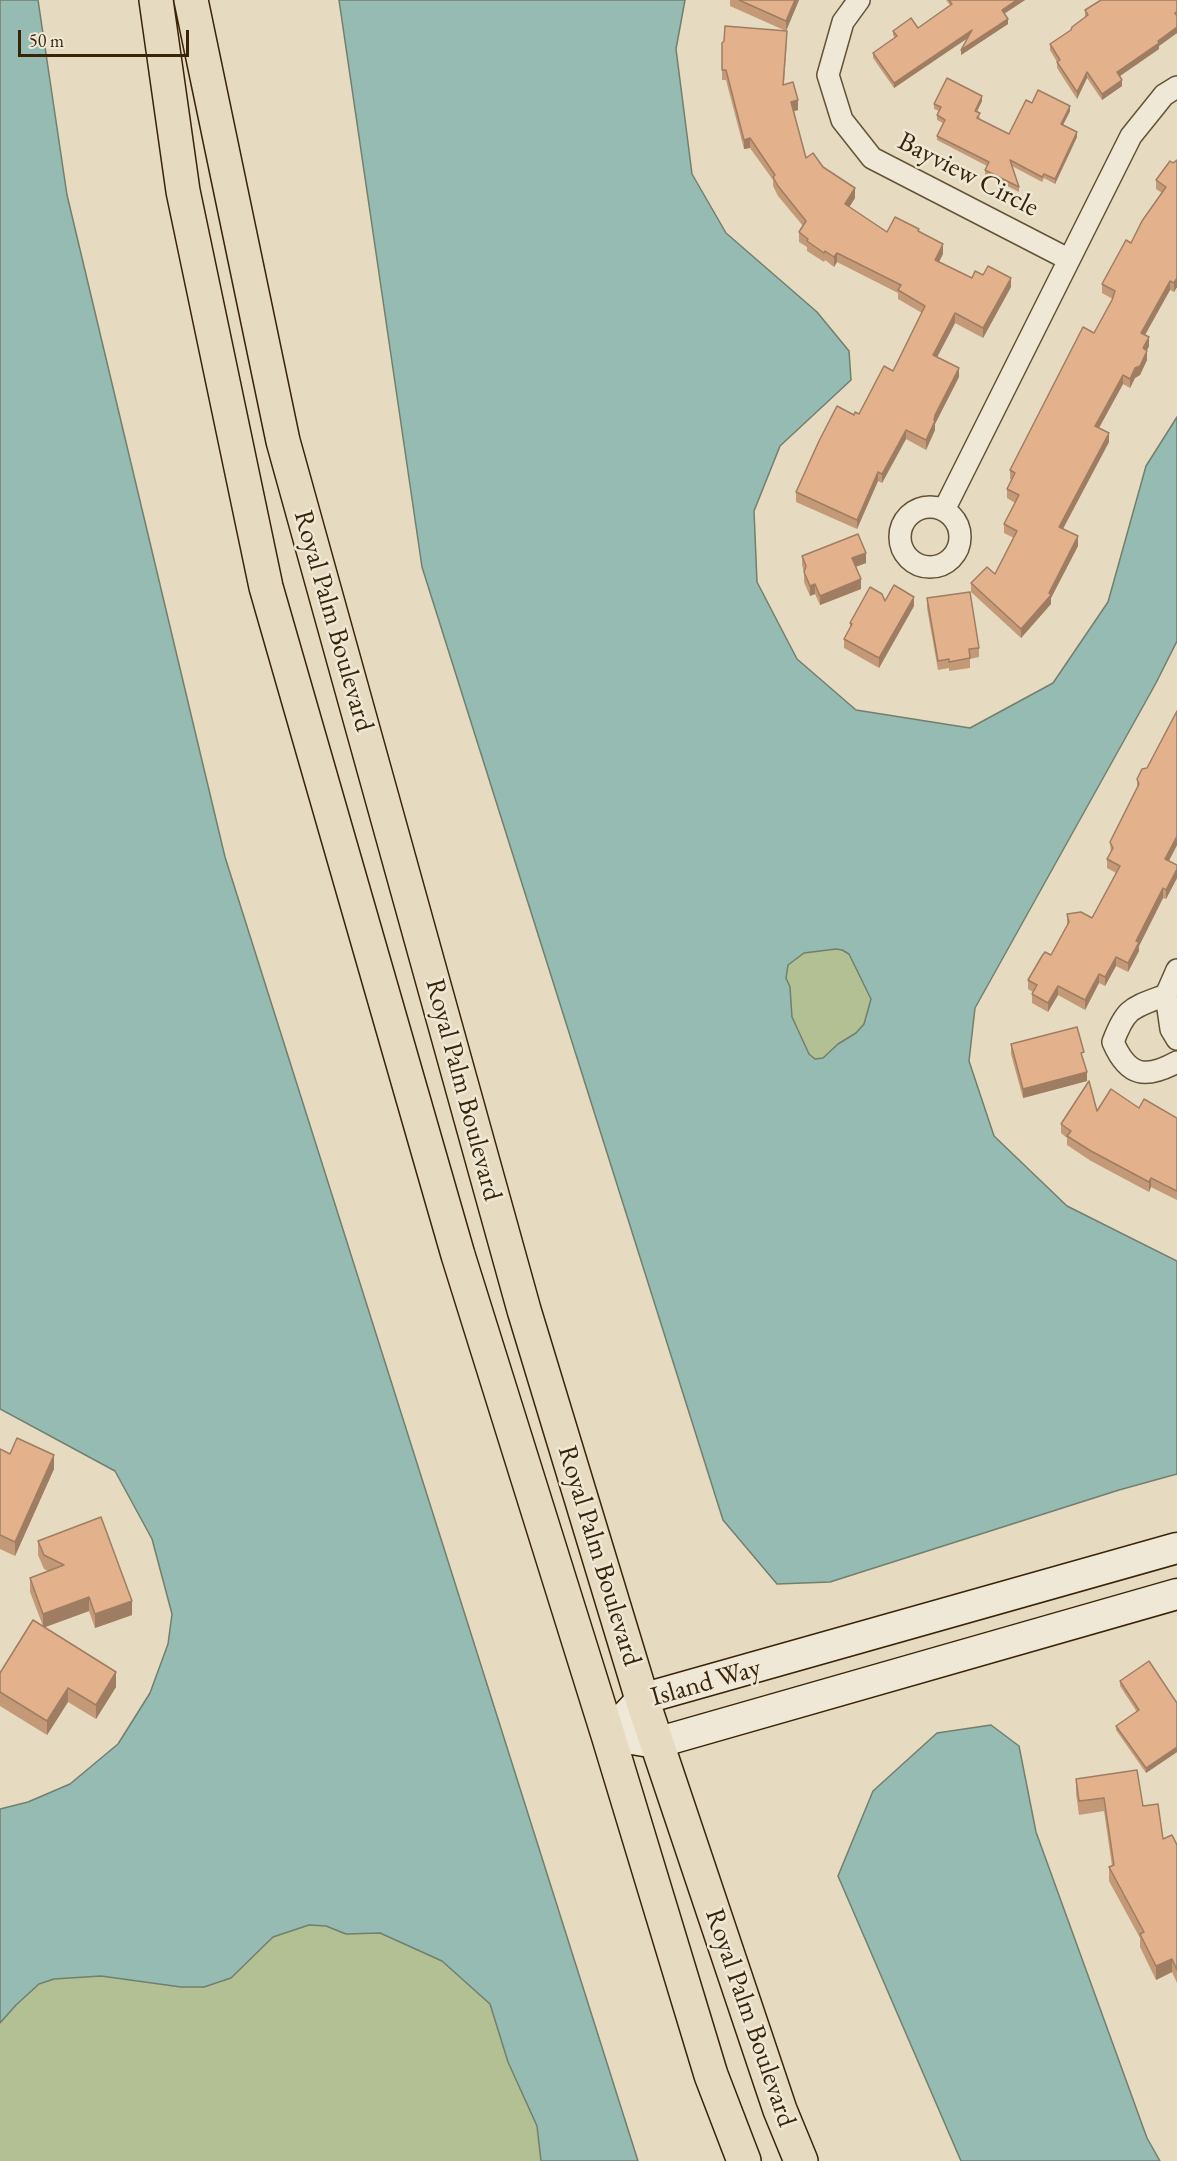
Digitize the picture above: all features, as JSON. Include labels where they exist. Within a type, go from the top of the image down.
[{"type":"main road","name":"Royal Palm Boulevard","points":[[156,0],[183,191],[267,587],[458,1255],[608,1735],[711,2075],[744,2161]]},
{"type":"main road","name":"Royal Palm Boulevard","points":[[191,0],[283,441],[524,1310],[656,1743],[780,2110],[801,2161]]},
{"type":"street","name":"Bayview Circle","points":[[859,0],[843,22],[828,75],[842,120],[872,158],[1068,259]]},
{"type":"street","points":[[944,510],[1131,136],[1164,95],[1177,87]]},
{"type":"street","points":[[1177,970],[1166,995],[1171,1029],[1177,1039]]},
{"type":"street","points":[[1166,995],[1133,1008],[1121,1020],[1113,1042],[1120,1059],[1136,1071],[1158,1072],[1177,1062]]},
{"type":"street","name":"Island Way","points":[[608,1735],[642,1699],[1177,1548]]},
{"type":"street","name":"Island Way","points":[[608,1735],[656,1743],[1177,1594]]},
{"type":"green space","points":[[836,949],[849,954],[871,999],[864,1024],[856,1033],[838,1044],[823,1058],[814,1059],[809,1054],[792,1017],[790,987],[786,978],[788,965],[804,953]]},
{"type":"green space","points":[[309,1925],[325,1926],[346,1934],[380,1933],[442,1961],[490,2004],[508,2062],[537,2126],[541,2161],[0,2161],[0,2023],[39,1984],[54,1979],[101,1976],[181,1987],[232,1977],[273,1937]]},
{"type":"water","points":[[0,0],[38,0],[67,195],[225,857],[638,2161],[541,2161],[537,2126],[508,2062],[490,2004],[442,1961],[380,1933],[346,1934],[326,1926],[309,1925],[273,1937],[231,1978],[204,1987],[181,1987],[101,1976],[54,1979],[39,1984],[0,2023],[0,1809],[28,1802],[70,1784],[118,1744],[150,1693],[168,1644],[172,1614],[152,1539],[115,1471],[0,1409]]},
{"type":"water","points":[[339,0],[685,0],[676,49],[692,174],[726,233],[817,312],[849,351],[851,380],[780,446],[754,511],[757,582],[797,659],[856,710],[970,728],[1053,683],[1108,602],[1146,466],[1177,417],[1177,641],[1156,683],[975,1008],[969,1061],[994,1136],[1067,1206],[1177,1261],[1177,1474],[1119,1490],[830,1582],[777,1584],[723,1520],[422,567]],"holes":[[[842,950],[849,954],[871,999],[864,1024],[856,1033],[838,1044],[823,1058],[815,1059],[809,1054],[792,1017],[790,987],[786,978],[788,965],[804,953]]]},
{"type":"water","points":[[991,1725],[1019,1746],[1036,1832],[1147,2138],[1160,2161],[961,2161],[838,1876],[873,1791],[937,1733]]},
{"type":"building","points":[[739,0],[795,0],[786,21]]},
{"type":"building","points":[[949,0],[1017,0],[1002,10],[1008,19],[961,50],[972,30],[894,83],[873,53],[897,36],[893,31],[911,18],[918,28],[952,4]]},
{"type":"building","points":[[1101,0],[1177,0],[1177,12],[1175,13],[1177,27],[1158,41],[1159,43],[1117,72],[1122,80],[1102,94],[1087,72],[1077,92],[1057,62],[1060,60],[1050,44],[1071,30],[1088,15],[1085,10]]},
{"type":"building","points":[[725,26],[787,31],[783,85],[793,82],[798,100],[791,102],[806,158],[813,153],[823,167],[855,188],[845,204],[887,232],[895,217],[919,229],[918,231],[943,244],[935,260],[972,278],[975,271],[983,275],[988,266],[1011,278],[983,328],[955,313],[933,355],[959,368],[935,415],[935,421],[926,440],[906,430],[882,474],[878,472],[857,520],[796,492],[837,406],[854,415],[855,412],[859,414],[884,366],[893,371],[925,306],[898,290],[901,285],[837,253],[834,257],[825,251],[824,253],[799,232],[806,221],[778,186],[773,177],[775,175],[750,138],[744,140],[726,70],[722,70],[722,43]]},
{"type":"building","points":[[947,78],[982,96],[975,111],[980,113],[977,118],[1009,134],[1026,100],[1032,103],[1038,90],[1070,106],[1061,124],[1077,132],[1055,179],[1044,174],[1042,177],[1010,160],[1019,187],[985,170],[989,162],[937,136],[945,120],[937,115],[941,107],[934,104]]},
{"type":"building","points":[[1177,160],[1177,278],[1174,283],[1170,281],[1141,333],[1149,337],[1143,348],[1147,351],[1140,366],[1135,368],[1130,379],[1123,375],[1095,426],[1109,433],[1059,527],[1078,536],[1049,593],[1051,595],[1021,629],[971,583],[987,567],[995,574],[1017,531],[1004,524],[1019,495],[1007,489],[1015,473],[1010,470],[1083,327],[1094,333],[1112,300],[1115,291],[1102,284],[1126,240],[1131,243],[1142,221],[1166,187],[1156,180],[1170,161],[1173,163]]},
{"type":"building","points":[[858,534],[866,553],[852,558],[861,579],[820,596],[815,584],[810,586],[804,572],[806,566],[802,556]]},
{"type":"building","points":[[894,585],[914,597],[879,658],[844,639],[870,587],[882,594],[885,601]]},
{"type":"building","points":[[970,592],[979,648],[969,649],[970,658],[949,662],[949,659],[938,661],[927,598]]},
{"type":"building","points":[[1177,711],[1177,836],[1165,859],[1177,865],[1177,869],[1166,890],[1163,888],[1136,941],[1139,942],[1128,963],[1116,957],[1105,977],[1099,974],[1085,1000],[1058,986],[1048,1003],[1032,994],[1037,985],[1028,980],[1045,952],[1051,955],[1069,922],[1067,914],[1081,912],[1092,918],[1120,866],[1107,859],[1113,848],[1110,842],[1139,784],[1137,779],[1142,769],[1147,768]]},
{"type":"building","points":[[1077,1027],[1087,1072],[1023,1089],[1011,1044]]},
{"type":"building","points":[[1089,1081],[1097,1111],[1111,1089],[1139,1108],[1144,1099],[1177,1118],[1177,1191],[1151,1178],[1149,1182],[1067,1136],[1071,1131],[1061,1124]]},
{"type":"building","points":[[17,1438],[54,1455],[15,1542],[0,1535],[0,1449],[10,1454]]},
{"type":"building","points":[[101,1517],[132,1601],[95,1614],[89,1597],[43,1614],[30,1578],[64,1565],[44,1555],[38,1541]]},
{"type":"building","points":[[33,1620],[116,1672],[96,1705],[68,1688],[47,1721],[0,1692],[0,1673]]},
{"type":"building","points":[[1149,1661],[1177,1703],[1177,1747],[1146,1768],[1116,1726],[1139,1710],[1120,1681]]},
{"type":"building","points":[[1137,1770],[1143,1806],[1158,1804],[1163,1839],[1172,1835],[1177,1845],[1177,1970],[1172,1959],[1156,1966],[1140,1934],[1144,1932],[1109,1867],[1114,1865],[1104,1798],[1079,1801],[1076,1779]]}]
